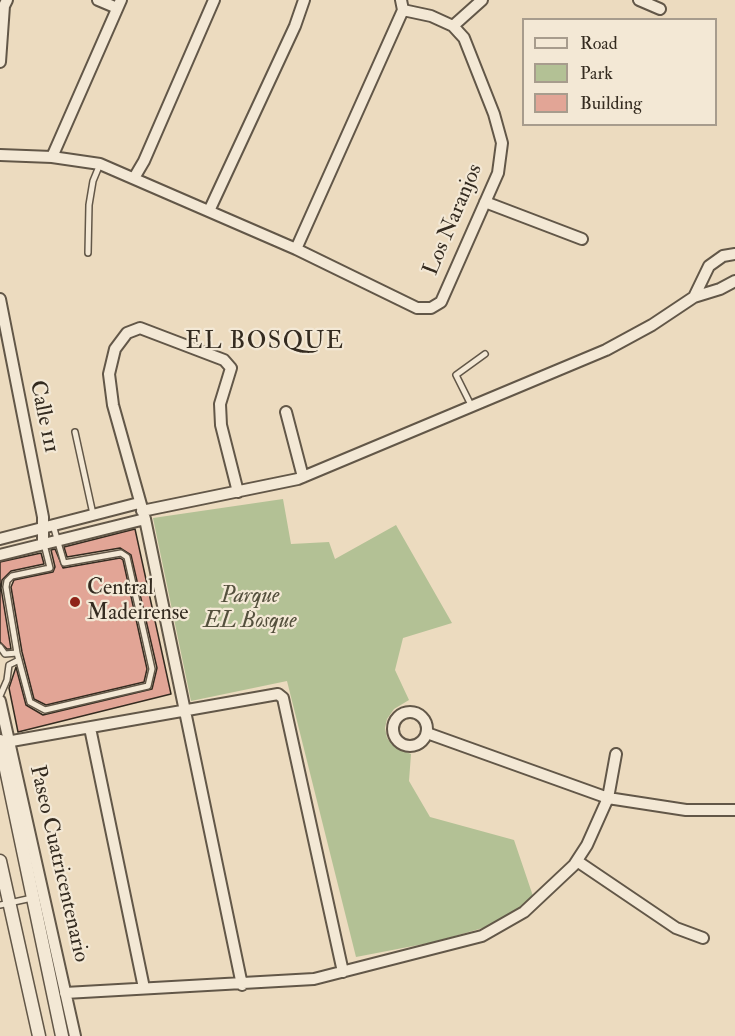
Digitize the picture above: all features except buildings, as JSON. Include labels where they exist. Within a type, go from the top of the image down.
[{"type":"street","points":[[0,62],[3,6],[7,0]]},
{"type":"street","points":[[52,157],[119,4],[98,0]]},
{"type":"street","points":[[134,178],[144,161],[214,0]]},
{"type":"street","points":[[209,211],[295,26],[304,0]]},
{"type":"street","points":[[0,154],[52,157],[99,164],[296,249],[402,5],[453,26],[482,0]]},
{"type":"street","points":[[639,0],[660,9]]},
{"type":"street","name":"Los Naranjos","points":[[296,249],[417,308],[431,308],[441,302],[498,173],[502,143],[494,114],[464,38],[453,26]]},
{"type":"street","points":[[484,202],[582,239]]},
{"type":"street","points":[[694,297],[709,266],[723,256],[735,254]]},
{"type":"street","points":[[0,539],[93,514],[142,511],[303,477],[606,350],[652,325],[694,297],[720,289],[735,281]]},
{"type":"street","name":"Calle 111","points":[[0,299],[49,525],[44,544]]},
{"type":"street","points":[[238,492],[221,425],[220,404],[231,368],[224,360],[140,328],[127,333],[115,349],[109,374],[113,405],[142,511],[186,709],[242,985]]},
{"type":"street","points":[[286,412],[303,477]]},
{"type":"street","points":[[0,555],[58,540],[142,511]]},
{"type":"street","points":[[2,743],[270,693],[278,694],[283,698],[342,972]]},
{"type":"street","name":"Paseo Cuatricentenario","points":[[0,701],[2,743],[62,1036]]},
{"type":"street","points":[[90,728],[144,988]]},
{"type":"street","points":[[427,734],[608,798],[686,810],[735,810]]},
{"type":"street","name":"Paseo Cuatricentenario","points":[[2,743],[75,1036]]},
{"type":"street","points":[[65,993],[242,985],[314,979],[482,936],[524,912],[577,861],[608,798],[616,754]]},
{"type":"street","points":[[0,861],[5,904],[39,1036]]},
{"type":"street","points":[[577,861],[676,928],[703,938]]},
{"type":"lane","points":[[88,253],[89,206],[93,181],[99,164]]},
{"type":"lane","points":[[471,405],[456,375],[485,354]]},
{"type":"lane","points":[[75,432],[93,514]]},
{"type":"lane","points":[[49,525],[58,540],[64,564]]},
{"type":"lane","points":[[44,544],[50,568]]},
{"type":"lane","points":[[121,553],[127,557],[152,669],[152,680],[144,688],[45,710],[30,702],[17,653],[7,581],[12,576],[64,564],[121,553]]},
{"type":"lane","points":[[0,647],[5,654],[17,653]]},
{"type":"lane","points":[[0,696],[7,680],[9,665],[20,660]]},
{"type":"lane","points":[[5,904],[32,898]]},
{"type":"green space","name":"Parque EL Bosque","points":[[283,499],[291,544],[329,542],[335,559],[396,525],[452,623],[403,638],[395,670],[409,700],[394,709],[387,719],[385,728],[387,738],[395,747],[411,754],[409,781],[430,817],[514,840],[534,899],[500,923],[434,942],[356,957],[287,681],[191,701],[153,518]]},
{"type":"place","name":"Central Madeirense","points":[[75,602]]},
{"type":"district","name":"EL BOSQUE","points":[[265,343]]}]
